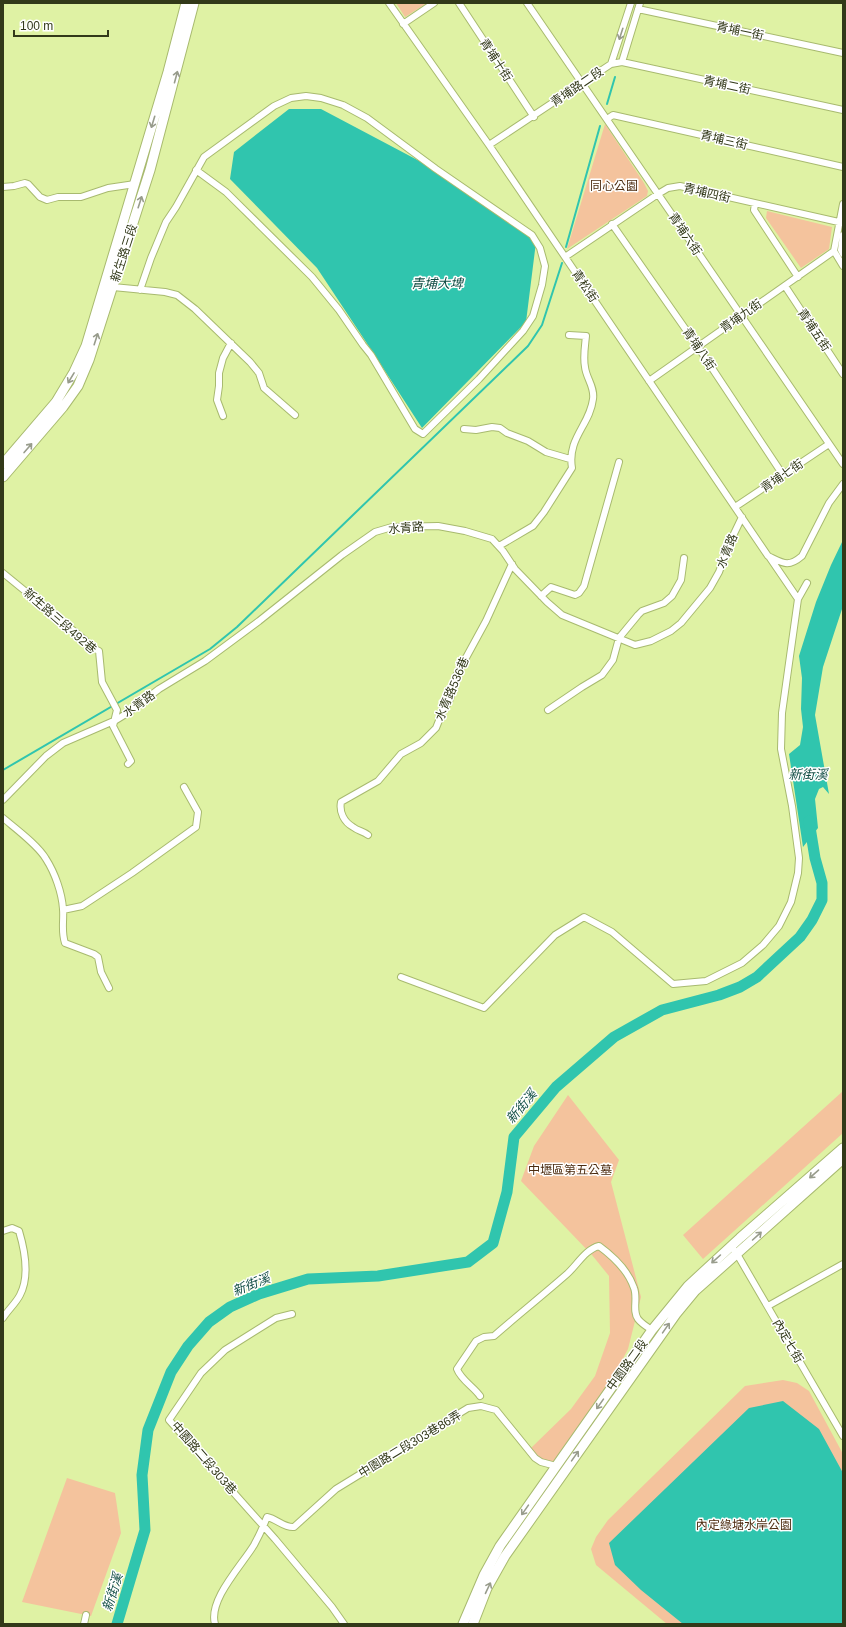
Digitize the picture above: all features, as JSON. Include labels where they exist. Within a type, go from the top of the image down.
[{"type":"main road","name":"新生路三段","points":[[3,464],[56,402],[74,372],[86,346],[168,72],[186,3]]},
{"type":"main road","name":"新生路三段","points":[[3,477],[63,407],[78,386],[89,360],[152,163],[194,3]]},
{"type":"main road","name":"中園路二段","points":[[473,1624],[487,1588],[505,1556],[560,1469],[652,1330],[688,1286],[731,1246],[843,1148]]},
{"type":"main road","name":"中園路二段","points":[[463,1624],[481,1581],[497,1552],[676,1314],[695,1291],[843,1159]]},
{"type":"street","name":"青松街","points":[[390,3],[403,24],[489,145],[798,599]]},
{"type":"street","points":[[403,24],[434,3]]},
{"type":"street","name":"青埔十街","points":[[459,3],[534,117]]},
{"type":"street","name":"青埔六街","points":[[527,3],[581,84],[607,119],[843,464]]},
{"type":"street","name":"青埔路二段","points":[[489,145],[534,117],[611,64],[631,3]]},
{"type":"street","points":[[622,62],[639,6]]},
{"type":"street","name":"青埔一街","points":[[639,6],[843,53]]},
{"type":"street","name":"青埔二街","points":[[611,64],[622,62],[843,110]]},
{"type":"street","points":[[140,290],[150,258],[166,222],[176,207],[196,170],[204,157],[274,106],[291,98],[306,96],[321,98],[343,105],[367,118],[436,169],[532,235],[540,248],[545,266],[542,285],[532,316],[523,331],[479,379],[423,434],[415,429],[371,355],[363,346],[339,310],[312,277],[226,192],[196,170]]},
{"type":"street","name":"青埔三街","points":[[607,119],[613,115],[843,166]]},
{"type":"street","points":[[3,187],[24,183],[28,184],[40,197],[47,200],[58,197],[81,196],[108,188],[135,184]]},
{"type":"street","name":"青埔四街","points":[[565,257],[658,194],[668,188],[680,186],[841,223]]},
{"type":"street","points":[[755,204],[754,210],[798,277]]},
{"type":"street","points":[[843,204],[841,223],[834,251],[843,266]]},
{"type":"street","name":"青埔八街","points":[[612,224],[698,347],[783,475]]},
{"type":"street","points":[[843,235],[841,250],[843,254]]},
{"type":"street","name":"青埔九街","points":[[648,380],[698,347],[834,251]]},
{"type":"street","name":"青埔五街","points":[[785,286],[843,374]]},
{"type":"street","points":[[113,287],[165,292],[177,295],[195,309],[250,362],[259,373],[264,388],[295,415]]},
{"type":"street","points":[[499,546],[533,526],[544,512],[572,468],[570,459],[574,441],[588,416],[593,400],[593,390],[585,368],[586,336],[569,335]]},
{"type":"street","points":[[223,416],[217,400],[219,373],[223,358],[231,343]]},
{"type":"street","points":[[464,429],[476,430],[492,426],[500,428],[507,433],[528,441],[546,452],[570,459]]},
{"type":"street","name":"青埔七街","points":[[735,507],[829,444]]},
{"type":"street","points":[[541,596],[551,586],[575,595],[579,593],[584,586],[619,462]]},
{"type":"street","points":[[769,557],[784,564],[795,562],[802,556],[829,503],[843,484]]},
{"type":"street","name":"水青路","points":[[3,800],[46,756],[63,743],[116,720],[129,712],[159,689],[211,656],[259,621],[342,555],[375,532],[392,527],[438,526],[492,539],[541,596],[562,615],[635,645],[652,641],[671,631],[681,623],[710,588],[719,572],[731,540],[742,517]]},
{"type":"street","points":[[548,710],[582,686],[602,675],[613,660],[619,638],[642,611],[664,602],[672,596],[681,580],[684,558]]},
{"type":"street","name":"水青路536巷","points":[[368,835],[347,822],[340,810],[341,802],[378,781],[401,754],[421,743],[436,728],[450,699],[456,676],[486,621],[512,564]]},
{"type":"street","name":"新生路三段492巷","points":[[3,573],[85,640],[91,647],[99,651],[102,682],[117,710],[116,720]]},
{"type":"street","points":[[401,977],[484,1008],[555,935],[584,917],[612,932],[673,984],[706,981],[740,964],[763,945],[779,926],[791,902],[798,873],[799,858],[793,813],[781,749],[782,714],[798,599],[807,583]]},
{"type":"street","points":[[116,720],[114,726],[131,761],[128,764]]},
{"type":"street","points":[[63,910],[82,906],[132,873],[196,827],[198,812],[184,787]]},
{"type":"street","points":[[3,818],[46,858],[60,892],[63,910],[62,933],[65,943],[98,957],[101,972],[109,988]]},
{"type":"street","points":[[3,1231],[12,1228],[19,1231],[24,1247],[24,1284],[20,1296],[3,1318]]},
{"type":"street","points":[[480,1396],[475,1389],[460,1375],[457,1369],[476,1341],[494,1336],[568,1273],[590,1250],[596,1246],[599,1246],[609,1253],[620,1264],[629,1277],[636,1294],[635,1315],[638,1320],[652,1330]]},
{"type":"street","name":"內定七街","points":[[731,1246],[768,1306],[843,1436]]},
{"type":"street","points":[[768,1306],[843,1264]]},
{"type":"street","name":"中園路二段303巷","points":[[292,1314],[276,1318],[225,1350],[201,1373],[169,1420],[264,1526],[332,1607],[344,1624]]},
{"type":"street","name":"中園路二段303巷86弄","points":[[264,1526],[267,1517],[273,1518],[288,1527],[294,1527],[317,1504],[336,1489],[468,1408],[481,1406],[496,1410],[535,1458],[541,1462],[560,1469]]},
{"type":"street","points":[[215,1624],[213,1618],[214,1607],[264,1526]]},
{"type":"street","points":[[84,1624],[86,1615]]},
{"type":"green space","points":[[396,3],[427,3],[405,17]]},
{"type":"green space","name":"同心公園","points":[[605,124],[644,183],[648,191],[647,196],[567,249]]},
{"type":"green space","points":[[767,211],[832,227],[829,249],[801,268],[766,218]]},
{"type":"green space","points":[[843,1091],[843,1133],[703,1259],[683,1235]]},
{"type":"green space","name":"中壢區第五公墓","points":[[568,1095],[619,1160],[611,1182],[641,1297],[628,1349],[611,1381],[555,1463],[541,1460],[531,1448],[571,1409],[595,1376],[610,1333],[609,1276],[592,1255],[521,1181],[534,1146]]},
{"type":"green space","name":"內定綠塘水岸公園","points":[[783,1380],[797,1383],[809,1391],[843,1454],[843,1624],[667,1624],[596,1565],[591,1549],[596,1537],[608,1520],[745,1386]]},
{"type":"green space","points":[[67,1478],[115,1493],[121,1533],[91,1616],[22,1602]]},
{"type":"water","name":"青埔大埤","points":[[289,109],[321,109],[425,164],[536,242],[526,322],[422,428],[317,268],[230,179],[234,152]]},
{"type":"water","name":"新街溪","points":[[843,540],[843,606],[823,667],[815,715],[829,794],[823,787],[819,789],[815,799],[818,828],[803,847],[789,754],[800,745],[803,727],[801,709],[802,678],[799,656],[816,602]]},
{"type":"water","name":"內定綠塘水岸公園","points":[[783,1401],[819,1429],[843,1473],[843,1624],[683,1624],[641,1590],[615,1565],[609,1543],[749,1408]]},
{"type":"waterway","points":[[607,104],[615,77]]},
{"type":"waterway","points":[[566,247],[600,126]]},
{"type":"waterway","points":[[3,770],[210,649],[237,627],[528,346],[542,325],[562,263]]},
{"type":"waterway","name":"新街溪","points":[[117,1624],[145,1530],[142,1475],[148,1430],[171,1372],[188,1346],[209,1322],[230,1307],[259,1294],[308,1279],[378,1276],[468,1262],[493,1243],[507,1192],[514,1137],[556,1087],[614,1037],[662,1010],[719,995],[740,987],[757,977],[800,937],[812,920],[822,900],[822,883],[815,858],[809,821]]}]
